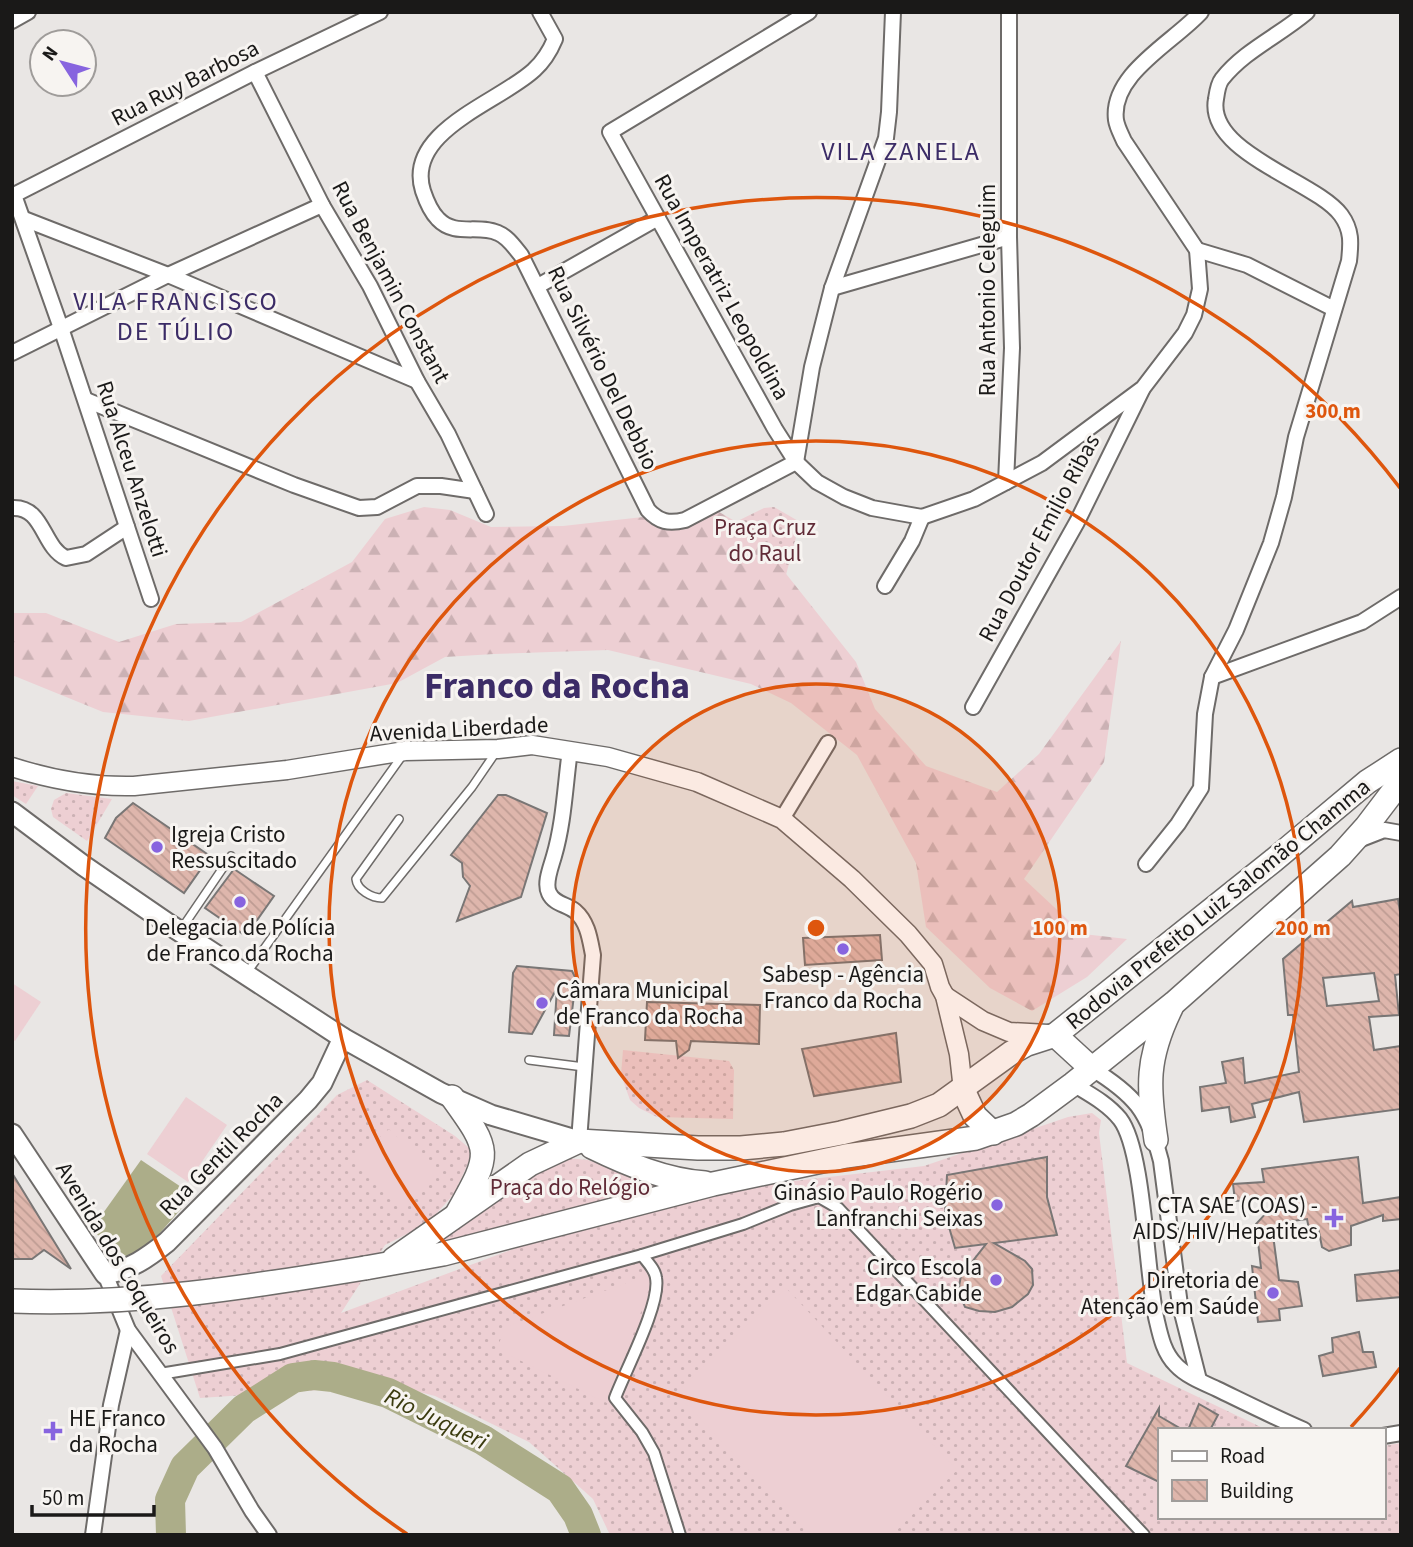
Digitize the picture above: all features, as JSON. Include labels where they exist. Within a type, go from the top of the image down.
[{"type":"main road","name":"Rodovia Prefeito Luiz Salomão Chamma","points":[[579,1141],[698,1148],[784,1144],[911,1116],[939,1105],[1011,1053],[1027,1044],[1055,1035],[1367,782],[1401,760]]},
{"type":"main road","name":"Rodovia Prefeito Luiz Salomão Chamma","points":[[713,1184],[846,1156],[976,1138],[1031,1115],[1174,1003],[1348,847],[1401,781]]},
{"type":"main road","points":[[14,818],[343,1038],[452,1097],[491,1115],[579,1141],[649,1171],[689,1182],[713,1184]]},
{"type":"main road","points":[[1156,1140],[1150,1095],[1151,1060],[1162,1027],[1174,1003]]},
{"type":"main road","points":[[1055,1035],[1091,1068]]},
{"type":"main road","name":"Rua Gentil Rocha","points":[[105,1274],[128,1269],[145,1260],[189,1221],[315,1092],[343,1038]]},
{"type":"main road","points":[[963,1090],[975,1116],[993,1133]]},
{"type":"main road","points":[[452,1097],[475,1129],[481,1142],[483,1157],[480,1172],[454,1218]]},
{"type":"main road","name":"Avenida dos Coqueiros","points":[[12,1134],[105,1274]]},
{"type":"main road","points":[[388,1262],[530,1164],[579,1141]]},
{"type":"main road","points":[[12,1301],[97,1300],[229,1290],[365,1268],[443,1254],[713,1184]]},
{"type":"street","points":[[12,21],[28,12]]},
{"type":"street","name":"Rua Ruy Barbosa","points":[[13,196],[255,72],[380,12]]},
{"type":"street","name":"Rua Silvério Del Debbio","points":[[540,12],[555,40],[547,57],[534,71],[451,125],[431,145],[422,162],[419,180],[426,199],[437,218],[455,229],[490,231],[506,238],[522,255],[648,510],[654,516],[667,523],[685,520],[796,462]]},
{"type":"street","name":"Rua Imperatriz Leopoldina","points":[[808,12],[610,132],[796,462],[817,482],[844,497],[872,508],[922,517]]},
{"type":"street","points":[[796,462],[812,367],[832,288],[886,138],[893,12]]},
{"type":"street","name":"Rua Antonio Celeguim","points":[[1006,482],[1012,348],[1009,12]]},
{"type":"street","points":[[885,586],[912,541],[922,517],[974,499],[1042,463],[1143,387],[1185,333],[1194,315],[1200,289],[1197,250],[1124,141],[1116,121],[1117,101],[1126,80],[1189,26],[1201,12]]},
{"type":"street","points":[[1146,864],[1201,788],[1205,714],[1212,677],[1236,630],[1271,543],[1296,437],[1349,261],[1351,234],[1340,213],[1321,197],[1258,161],[1233,139],[1220,122],[1215,103],[1220,82],[1244,56],[1280,34],[1307,12]]},
{"type":"street","name":"Rua Benjamin Constant","points":[[255,72],[322,205],[370,286],[416,381],[448,434],[486,514]]},
{"type":"street","name":"Rua Alceu Anzelotti","points":[[13,196],[24,219],[86,400],[151,599]]},
{"type":"street","points":[[12,353],[168,275],[322,205]]},
{"type":"street","points":[[538,286],[658,218]]},
{"type":"street","points":[[24,219],[168,275],[416,381]]},
{"type":"street","points":[[832,288],[1009,237]]},
{"type":"street","points":[[1197,250],[1247,265],[1334,309]]},
{"type":"street","name":"Rua Doutor Emilio Ribas","points":[[973,707],[1077,522],[1143,387]]},
{"type":"street","points":[[86,400],[293,485],[359,508],[377,507],[417,486],[475,491]]},
{"type":"street","points":[[12,508],[23,508],[31,513],[55,550],[66,558],[86,554],[127,527]]},
{"type":"street","points":[[1212,677],[1362,622],[1401,597]]},
{"type":"street","points":[[782,819],[828,743]]},
{"type":"street","name":"Avenida Liberdade","points":[[12,767],[75,782],[134,786],[287,769],[405,751],[498,749],[532,745],[608,757],[697,782],[782,819],[852,879],[908,934],[933,964],[945,996],[959,1054],[963,1090]]},
{"type":"street","points":[[570,750],[561,830],[547,888],[554,900],[575,911],[583,920],[593,955],[579,1141]]},
{"type":"street","points":[[1348,847],[1384,830],[1401,833]]},
{"type":"street","points":[[945,996],[983,1021],[1009,1032],[1055,1035]]},
{"type":"street","points":[[1091,1068],[1135,1100],[1156,1140],[1180,1305],[1199,1380]]},
{"type":"street","points":[[1073,1084],[1100,1100],[1121,1120],[1130,1141],[1140,1193],[1154,1307],[1162,1343],[1169,1358],[1178,1368],[1199,1380],[1300,1428]]},
{"type":"street","points":[[160,1374],[280,1354],[642,1255],[819,1197],[838,1208],[1144,1535]]},
{"type":"street","points":[[642,1255],[654,1271],[656,1289],[646,1324],[615,1398],[642,1432],[654,1453],[680,1535]]},
{"type":"street","name":"Avenida dos Coqueiros","points":[[105,1274],[128,1330],[215,1448],[269,1535]]},
{"type":"street","points":[[93,1534],[111,1405],[128,1330]]},
{"type":"lane","points":[[399,819],[356,879],[360,888],[378,899],[382,898],[472,787],[498,749]]},
{"type":"lane","points":[[246,975],[405,751]]},
{"type":"lane","points":[[180,931],[231,856]]},
{"type":"lane","points":[[529,1060],[584,1067]]},
{"type":"green space","points":[[424,507],[450,510],[491,527],[563,526],[714,509],[752,531],[856,662],[875,709],[926,766],[997,792],[1039,754],[1121,641],[1104,762],[1024,879],[1083,934],[1127,939],[1087,977],[1032,1011],[990,988],[926,927],[916,863],[857,755],[791,703],[751,684],[608,650],[445,657],[397,683],[189,721],[103,712],[12,675],[12,613],[46,613],[119,642],[176,624],[241,622],[352,562],[385,519]]},
{"type":"green space","name":"Praça Cruz do Raul","points":[[774,507],[800,522],[786,575],[699,540],[764,508]]},
{"type":"green space","points":[[12,781],[38,786],[26,804],[12,795]]},
{"type":"green space","points":[[66,793],[112,799],[87,841],[53,817],[51,809],[54,800]]},
{"type":"green space","points":[[12,983],[41,1002],[15,1041],[12,1039]]},
{"type":"green space","points":[[623,1050],[729,1061],[734,1070],[733,1119],[657,1117],[639,1108],[630,1100],[621,1075]]},
{"type":"green space","points":[[367,1080],[455,1136],[469,1148],[471,1157],[454,1194],[427,1224],[385,1245],[341,1313],[597,1218],[707,1191],[924,1166],[1068,1117],[1092,1113],[1101,1120],[1099,1133],[1127,1363],[1263,1428],[1158,1428],[1158,1519],[1385,1519],[1385,1446],[1401,1443],[1401,1535],[610,1535],[593,1499],[529,1442],[435,1396],[393,1385],[200,1398],[161,1276],[337,1095]]},
{"type":"green space","points":[[186,1097],[227,1125],[188,1182],[147,1154]]},
{"type":"green space","points":[[389,1129],[438,1175],[403,1210],[354,1160]]},
{"type":"green space","name":"Praça do Relógio","points":[[567,1158],[588,1160],[663,1187],[440,1246],[436,1243],[523,1179]]},
{"type":"green space","points":[[651,1274],[649,1289],[609,1404],[497,1349],[505,1327]]},
{"type":"green space","points":[[786,1288],[957,1470],[892,1535],[810,1535],[676,1393]]},
{"type":"shaded area","points":[[141,1160],[193,1195],[160,1233],[130,1259],[91,1230]]},
{"type":"building","points":[[498,795],[506,795],[547,813],[521,897],[457,921],[470,886],[463,877],[462,863],[451,855]]},
{"type":"building","name":"Igreja Cristo Ressuscitado","points":[[133,803],[210,856],[184,893],[105,838],[116,818]]},
{"type":"building","name":"Delegacia de Polícia de Franco da Rocha","points":[[234,869],[274,896],[246,936],[205,908]]},
{"type":"building","points":[[1398,899],[1401,918],[1401,974],[1395,975],[1399,1015],[1369,1017],[1374,1050],[1401,1046],[1401,1109],[1304,1122],[1299,1092],[1252,1104],[1255,1117],[1231,1122],[1229,1107],[1202,1111],[1200,1087],[1226,1083],[1222,1062],[1243,1058],[1245,1083],[1299,1072],[1293,1015],[1288,1015],[1283,959],[1352,901],[1353,907]],"holes":[[[1374,973],[1379,1001],[1327,1006],[1323,978]]]},
{"type":"building","name":"Sabesp - Agência Franco da Rocha","points":[[880,935],[882,960],[805,965],[803,938]]},
{"type":"building","name":"Câmara Municipal de Franco da Rocha","points":[[517,966],[572,971],[576,979],[569,1036],[554,1035],[557,988],[532,1034],[509,1032],[513,973]]},
{"type":"building","points":[[647,1002],[760,1005],[759,1044],[691,1041],[689,1050],[678,1058],[676,1041],[645,1040]]},
{"type":"building","points":[[896,1033],[901,1082],[814,1096],[802,1049]]},
{"type":"building","name":"Ginásio Paulo Rogério Lanfranchi Seixas","points":[[1047,1157],[1047,1197],[1057,1235],[994,1243],[1025,1261],[1032,1269],[1033,1285],[1028,1294],[1012,1307],[995,1312],[965,1307],[958,1291],[961,1276],[986,1244],[955,1248],[945,1213],[947,1175]]},
{"type":"building","points":[[1358,1157],[1363,1203],[1401,1197],[1401,1219],[1383,1221],[1383,1215],[1351,1226],[1351,1245],[1329,1251],[1322,1247],[1318,1227],[1309,1229],[1307,1219],[1277,1223],[1273,1235],[1279,1280],[1298,1282],[1302,1306],[1279,1309],[1280,1320],[1258,1322],[1252,1266],[1261,1268],[1256,1224],[1279,1199],[1235,1201],[1233,1184],[1264,1182],[1262,1169]]},
{"type":"building","points":[[12,1173],[71,1269],[44,1250],[32,1259],[12,1259]]},
{"type":"building","points":[[1401,1270],[1401,1297],[1357,1301],[1355,1275]]},
{"type":"building","points":[[1359,1332],[1363,1352],[1373,1352],[1376,1367],[1323,1376],[1319,1356],[1333,1352],[1332,1338]]},
{"type":"building","points":[[1199,1404],[1218,1415],[1211,1428],[1189,1428]]},
{"type":"building","points":[[1159,1408],[1159,1416],[1180,1428],[1158,1428],[1158,1482],[1126,1466]]},
{"type":"waterway","name":"Rio Juqueri","points":[[171,1535],[170,1500],[185,1467],[244,1409],[293,1378],[314,1375],[333,1377],[388,1393],[483,1440],[560,1489],[578,1515],[586,1535]]},
{"type":"place","name":"Igreja Cristo Ressuscitado","points":[[157,847]]},
{"type":"place","name":"Delegacia de Polícia de Franco da Rocha","points":[[240,902]]},
{"type":"place","name":"Sabesp - Agência Franco da Rocha","points":[[843,949]]},
{"type":"place","name":"Câmara Municipal de Franco da Rocha","points":[[542,1003]]},
{"type":"place","name":"Ginásio Paulo Rogério Lanfranchi Seixas","points":[[997,1205]]},
{"type":"place","name":"CTA SAE (COAS) - AIDS/HIV/Hepatites","points":[[1334,1218]]},
{"type":"place","name":"Circo Escola Edgar Cabide","points":[[996,1280]]},
{"type":"place","name":"Diretoria de Atenção em Saúde","points":[[1273,1293]]},
{"type":"place","name":"HE Franco da Rocha","points":[[53,1431]]},
{"type":"district","name":"VILA ZANELA","points":[[901,151]]},
{"type":"district","name":"VILA FRANCISCO DE TÚLIO","points":[[176,316]]},
{"type":"district","name":"Franco da Rocha","points":[[557,686]]}]
